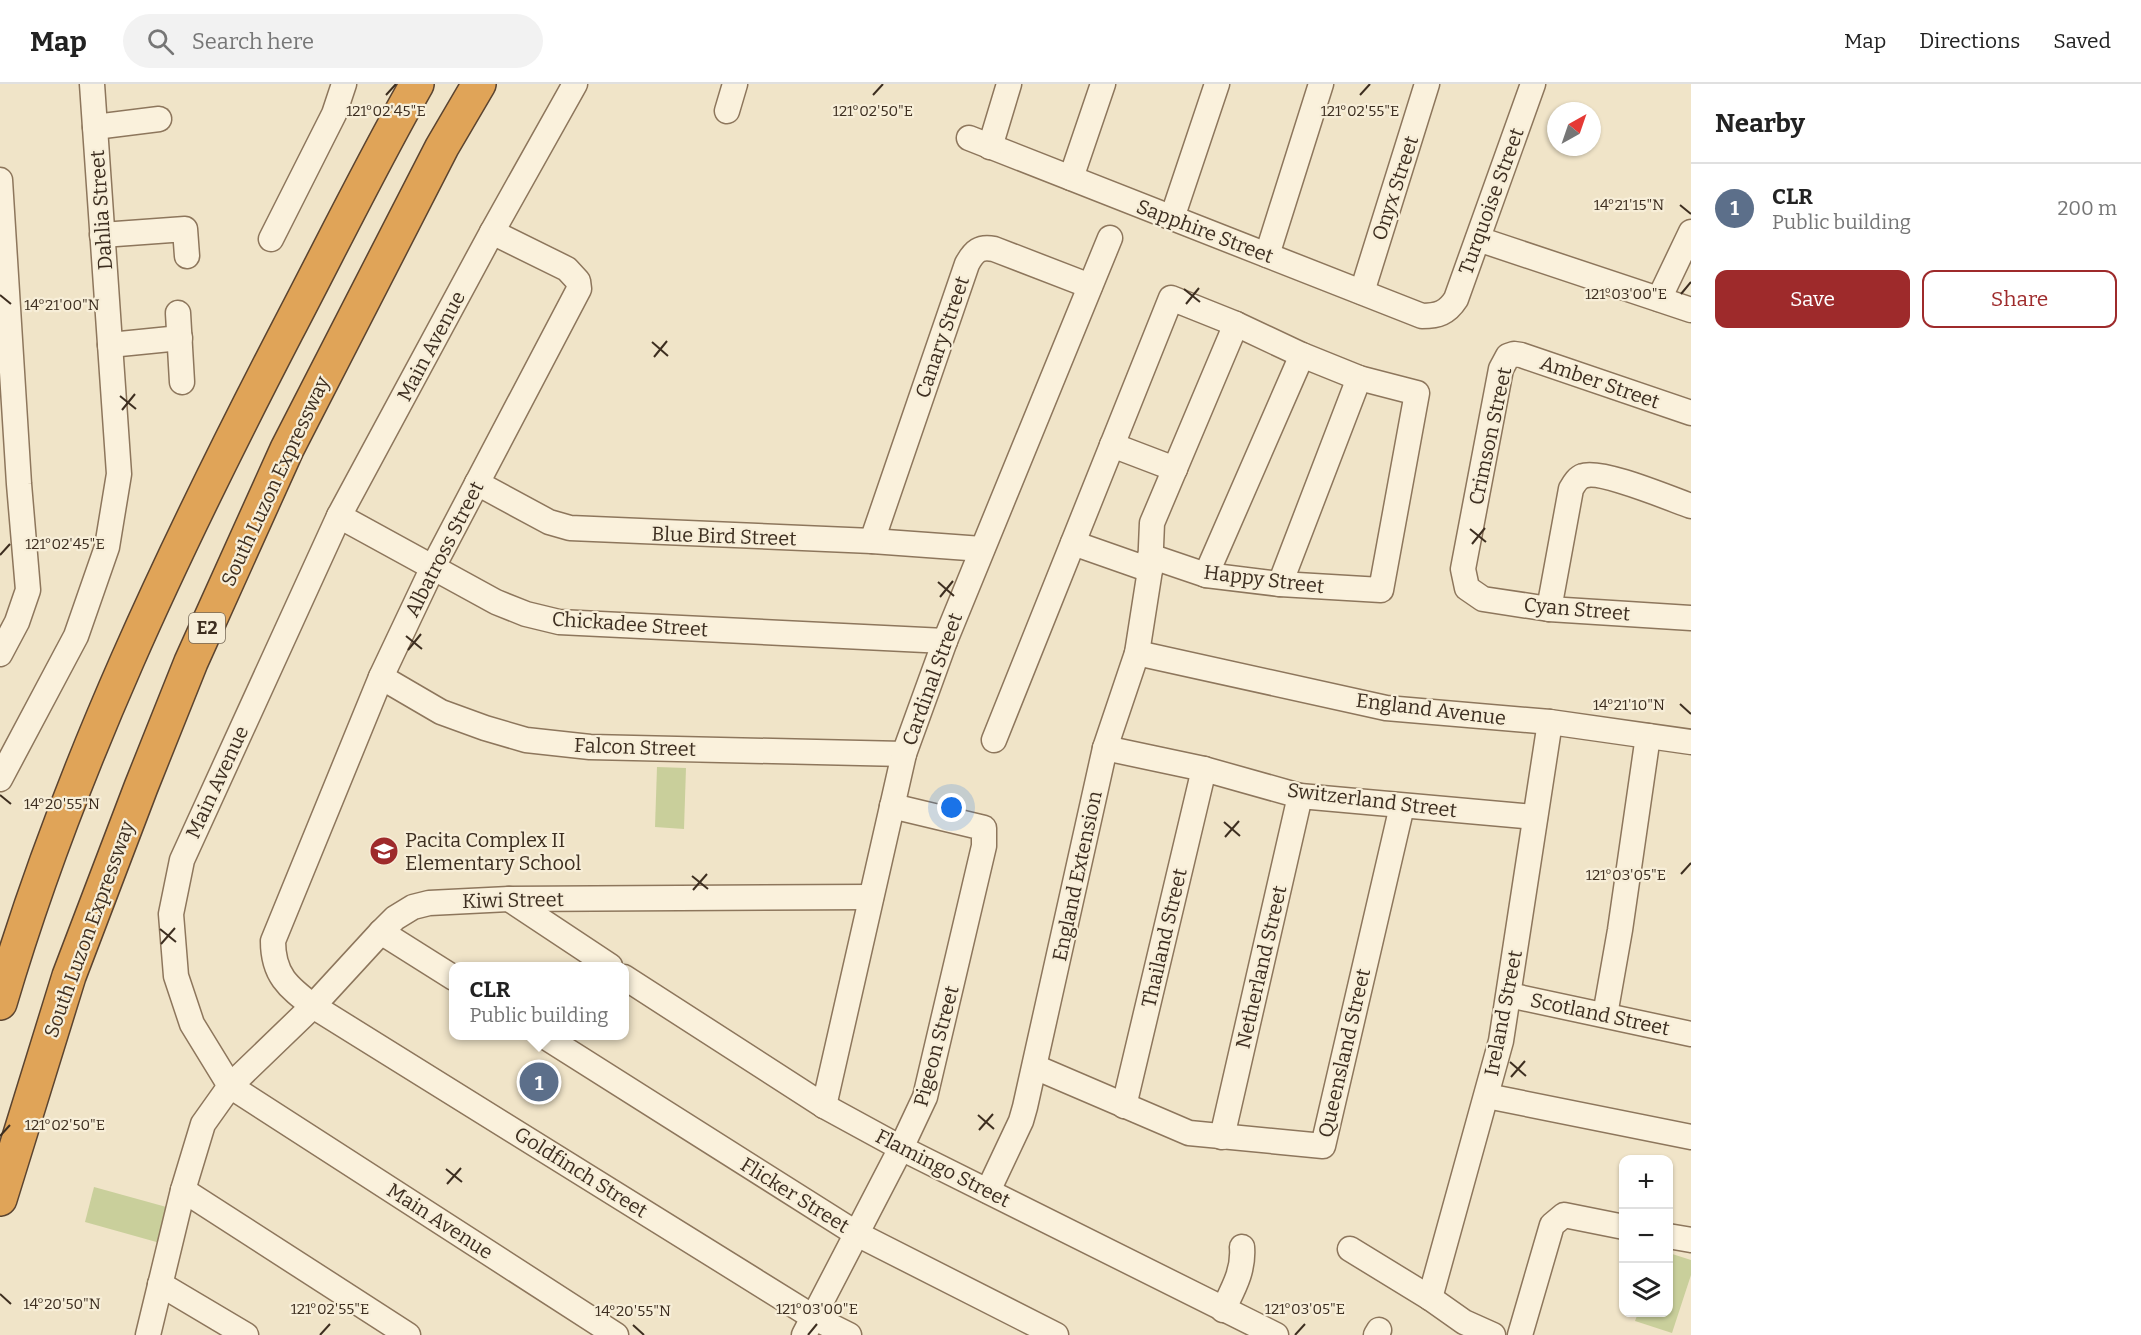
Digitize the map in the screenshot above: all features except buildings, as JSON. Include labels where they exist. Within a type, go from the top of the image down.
[{"type":"highway","points":[[0,1003],[14,955],[71,797],[130,654],[238,425],[417,84]]},
{"type":"highway","name":"South Luzon Expressway","points":[[0,1199],[69,976],[191,662],[287,449],[442,147],[479,84]]},
{"type":"street","name":"Dahlia Street","points":[[0,778],[76,636],[107,547],[119,474],[92,84]]},
{"type":"street","points":[[271,239],[334,114],[344,84]]},
{"type":"street","name":"Main Avenue","points":[[575,84],[492,232],[339,516],[182,860],[171,914],[176,976],[192,1024],[230,1086],[616,1335]]},
{"type":"street","points":[[727,111],[735,84]]},
{"type":"street","name":"Sapphire Street","points":[[1009,84],[979,143],[1422,316],[1443,313]]},
{"type":"street","points":[[1071,178],[1102,84]]},
{"type":"street","points":[[1172,218],[1217,84]]},
{"type":"street","points":[[1267,255],[1321,84]]},
{"type":"street","name":"Onyx Street","points":[[1362,292],[1427,84]]},
{"type":"street","name":"Turquoise Street","points":[[1443,313],[1456,299],[1533,84]]},
{"type":"street","points":[[95,127],[159,119]]},
{"type":"street","points":[[0,180],[10,484],[28,590],[17,622],[0,654]]},
{"type":"street","points":[[102,235],[185,229],[187,256]]},
{"type":"street","name":"Albatross Street","points":[[314,1006],[284,981],[275,962],[273,941],[381,677],[433,567],[579,289],[578,281],[567,269],[492,232]]},
{"type":"street","points":[[1659,299],[1691,232]]},
{"type":"street","name":"Cardinal Street","points":[[824,1106],[904,754],[945,640],[1110,238]]},
{"type":"street","points":[[1478,239],[1691,310]]},
{"type":"street","name":"Canary Street","points":[[872,541],[972,254],[985,247],[994,249],[1090,286]]},
{"type":"street","points":[[994,740],[1171,298],[1359,378],[1280,584]]},
{"type":"street","points":[[178,313],[182,382]]},
{"type":"street","name":"England Extension","points":[[988,1191],[1021,1121],[1106,748],[1137,653],[1150,563],[1152,523],[1236,324]]},
{"type":"street","points":[[110,345],[180,338]]},
{"type":"street","points":[[1206,575],[1302,355]]},
{"type":"street","name":"Amber Street","points":[[1508,356],[1521,355],[1691,413]]},
{"type":"street","name":"Crimson Street","points":[[1467,588],[1463,569],[1502,369],[1508,356]]},
{"type":"street","name":"Happy Street","points":[[1073,543],[1206,575],[1280,584],[1381,590],[1417,393],[1359,378]]},
{"type":"street","points":[[1112,445],[1175,469]]},
{"type":"street","points":[[1549,609],[1571,489],[1582,476],[1602,476],[1691,506]]},
{"type":"street","name":"Blue Bird Street","points":[[477,483],[549,522],[570,528],[872,541],[982,549]]},
{"type":"street","name":"Chickadee Street","points":[[339,516],[496,602],[526,614],[559,622],[945,640]]},
{"type":"street","name":"Cyan Street","points":[[1467,588],[1483,599],[1549,609],[1691,618]]},
{"type":"street","name":"England Avenue","points":[[1137,653],[1386,708],[1550,722],[1691,742]]},
{"type":"street","name":"Falcon Street","points":[[381,677],[441,712],[485,729],[526,740],[590,747],[904,754]]},
{"type":"street","name":"Ireland Street","points":[[1430,1298],[1501,1041],[1550,722]]},
{"type":"street","points":[[1605,1015],[1620,930],[1648,736]]},
{"type":"street","name":"Switzerland Street","points":[[1106,748],[1204,769],[1300,796],[1534,817]]},
{"type":"street","name":"Thailand Street","points":[[1124,1106],[1204,769]]},
{"type":"street","name":"Netherland Street","points":[[1222,1137],[1300,796]]},
{"type":"street","name":"Pigeon Street","points":[[809,1326],[918,1116],[930,1081],[984,846],[984,828],[892,806]]},
{"type":"street","name":"Queensland Street","points":[[1035,1067],[1189,1133],[1323,1146],[1402,806]]},
{"type":"street","name":"Kiwi Street","points":[[148,1335],[183,1190],[203,1124],[230,1086],[314,1006],[395,918],[413,907],[429,903],[509,899],[871,897]]},
{"type":"street","points":[[509,899],[604,962]]},
{"type":"street","points":[[381,932],[449,975]]},
{"type":"street","name":"Flamingo Street","points":[[629,979],[824,1106],[901,1148],[1276,1335]]},
{"type":"street","name":"Scotland Street","points":[[1509,994],[1691,1034]]},
{"type":"street","name":"Goldfinch Street","points":[[314,1006],[809,1326],[849,1335]]},
{"type":"street","name":"Flicker Street","points":[[552,1040],[857,1234],[1056,1335]]},
{"type":"street","points":[[1487,1096],[1691,1137]]},
{"type":"street","points":[[183,1190],[408,1335]]},
{"type":"street","points":[[1520,1335],[1552,1225],[1564,1215],[1619,1226]]},
{"type":"street","points":[[1673,1237],[1691,1240]]},
{"type":"street","points":[[1223,1310],[1241,1272],[1244,1260],[1242,1247]]},
{"type":"street","points":[[1350,1249],[1430,1298],[1464,1322],[1493,1335]]},
{"type":"street","points":[[160,1284],[246,1335]]},
{"type":"green space","points":[[657,767],[686,768],[684,829],[655,827]]},
{"type":"green space","points":[[94,1187],[170,1208],[160,1243],[85,1222]]},
{"type":"green space","points":[[1673,1254],[1691,1260],[1691,1275],[1672,1333],[1635,1321],[1636,1317],[1673,1317]]},
{"type":"place","name":"Pacita Complex II Elementary School","points":[[384,851]]},
{"type":"place","name":"CLR","points":[[539,1082]]}]
